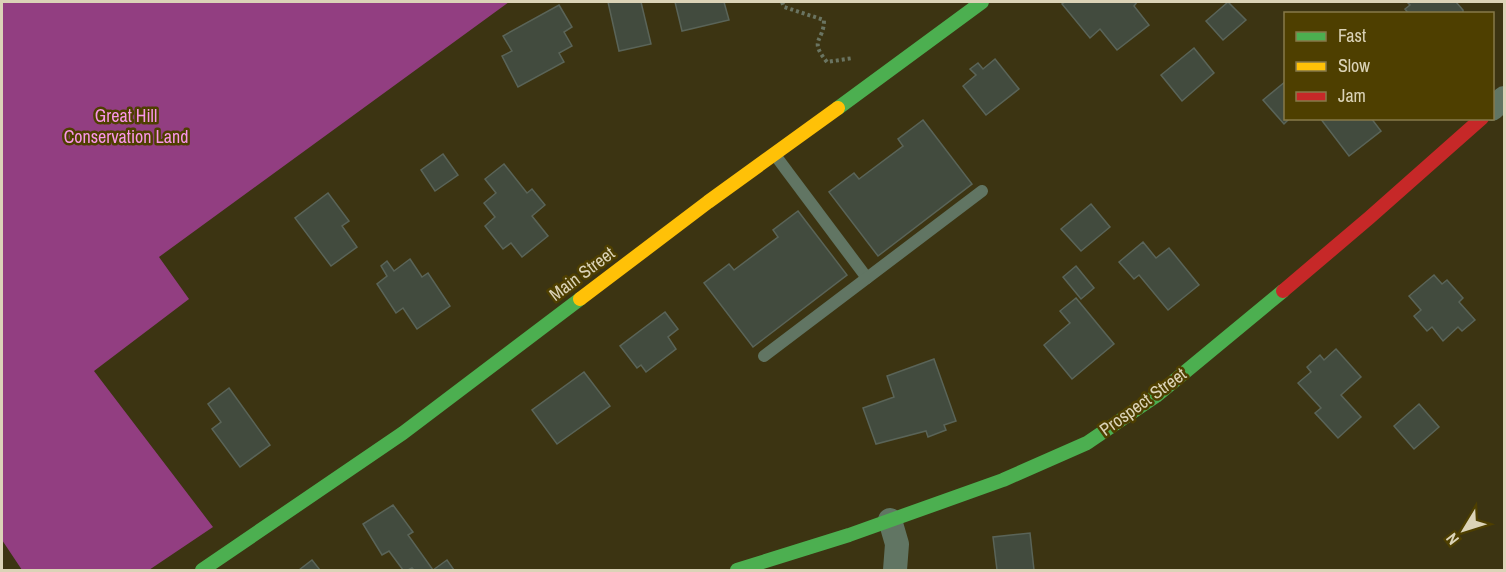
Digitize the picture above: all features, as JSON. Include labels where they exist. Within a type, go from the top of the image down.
[{"type":"main road","name":"Main Street","points":[[202,570],[403,433],[708,202],[982,2]]},
{"type":"main road","name":"Prospect Street","points":[[737,570],[1003,480],[1087,443],[1156,396],[1228,338],[1480,120]]},
{"type":"street","points":[[890,520],[897,544],[895,570]]},
{"type":"lane","points":[[774,154],[867,278]]},
{"type":"lane","points":[[764,356],[982,191]]},
{"type":"path","points":[[782,2],[784,7],[824,20],[824,27],[817,42],[818,51],[827,62],[856,57]]},
{"type":"green space","name":"Great Hill Conservation Land","points":[[2,2],[509,2],[159,257],[189,299],[94,371],[213,527],[149,570],[22,570],[2,540]]},
{"type":"building","points":[[608,2],[641,2],[651,44],[619,51]]},
{"type":"building","points":[[675,2],[724,2],[729,20],[682,31]]},
{"type":"building","points":[[1065,2],[1137,2],[1134,6],[1149,25],[1117,50],[1100,29],[1090,38],[1062,4]]},
{"type":"building","points":[[1228,2],[1246,20],[1223,40],[1206,21]]},
{"type":"building","points":[[1407,2],[1456,2],[1463,12],[1407,12],[1405,9],[1410,5]]},
{"type":"building","points":[[559,5],[572,27],[564,32],[572,46],[559,53],[564,62],[518,87],[502,56],[512,51],[503,36]]},
{"type":"building","points":[[1194,48],[1214,73],[1182,101],[1161,75]]},
{"type":"building","points":[[995,59],[1019,89],[986,115],[963,86],[976,75],[970,69],[978,63],[983,69]]},
{"type":"building","points":[[1284,83],[1284,120],[1288,120],[1284,124],[1263,100]]},
{"type":"building","points":[[923,120],[972,184],[878,256],[829,192],[854,173],[859,179],[903,146],[898,139]]},
{"type":"building","points":[[1322,120],[1373,120],[1381,131],[1349,156]]},
{"type":"building","points":[[443,154],[458,175],[435,191],[421,170]]},
{"type":"building","points":[[504,164],[527,193],[532,189],[545,205],[532,216],[548,236],[522,257],[511,243],[503,249],[485,226],[495,217],[484,203],[496,193],[485,179]]},
{"type":"building","points":[[328,193],[349,221],[342,226],[357,247],[331,266],[295,218]]},
{"type":"building","points":[[1091,204],[1110,227],[1081,251],[1061,229]]},
{"type":"building","points":[[798,211],[847,275],[753,347],[704,283],[729,264],[734,270],[778,237],[773,230]]},
{"type":"building","points":[[1143,242],[1156,258],[1169,248],[1199,285],[1168,310],[1139,275],[1134,279],[1119,262]]},
{"type":"building","points":[[410,259],[422,277],[428,273],[450,306],[417,329],[403,308],[396,313],[377,284],[387,276],[381,266],[387,261],[394,271]]},
{"type":"building","points":[[1076,266],[1094,288],[1081,299],[1063,277]]},
{"type":"building","points":[[1434,275],[1442,284],[1447,280],[1463,298],[1459,302],[1475,320],[1462,331],[1458,327],[1443,341],[1432,327],[1427,331],[1414,316],[1421,310],[1409,296]]},
{"type":"building","points":[[1076,298],[1114,344],[1072,379],[1044,345],[1070,323],[1060,311]]},
{"type":"building","points":[[665,312],[678,329],[668,337],[676,349],[646,372],[641,365],[637,368],[620,346]]},
{"type":"building","points":[[1336,349],[1361,377],[1341,395],[1361,417],[1338,438],[1315,413],[1321,408],[1298,383],[1311,372],[1307,367],[1320,355],[1324,360]]},
{"type":"building","points":[[934,359],[956,421],[944,425],[946,430],[928,437],[926,431],[876,444],[863,408],[894,397],[887,376]]},
{"type":"building","points":[[584,372],[610,406],[557,444],[532,410]]},
{"type":"building","points":[[229,388],[270,445],[240,467],[212,429],[221,422],[208,404]]},
{"type":"building","points":[[1419,404],[1439,427],[1414,449],[1394,426]]},
{"type":"building","points":[[393,505],[413,532],[408,535],[433,570],[414,570],[412,568],[403,570],[389,551],[382,555],[363,524]]},
{"type":"building","points":[[1030,533],[1034,570],[997,570],[993,537]]},
{"type":"building","points":[[312,560],[320,570],[299,570]]},
{"type":"building","points":[[447,560],[454,570],[433,570]]},
{"type":"traffic: fast","points":[[838,108],[982,2]]},
{"type":"traffic: fast","points":[[737,570],[849,535],[1003,480],[1087,443],[1156,396],[1283,291]]},
{"type":"traffic: fast","points":[[202,570],[403,433],[580,299]]},
{"type":"traffic: slow","points":[[580,299],[708,202],[838,108]]},
{"type":"traffic: jam","points":[[1283,291],[1480,120]]}]
